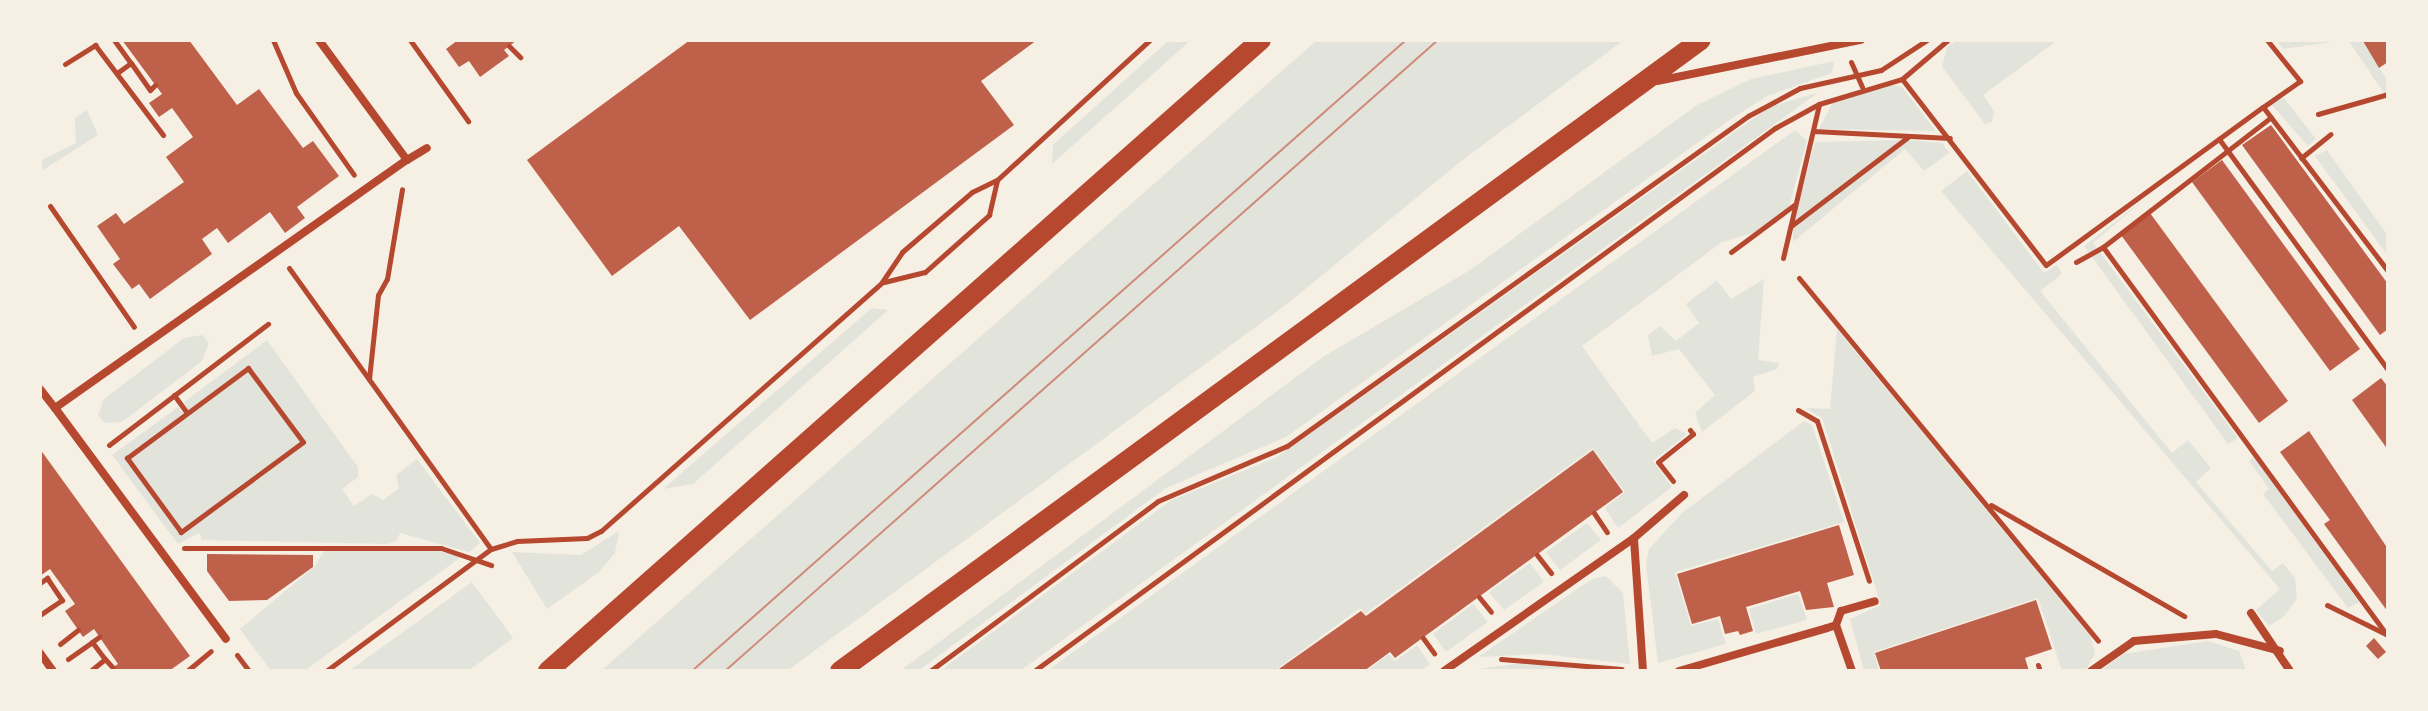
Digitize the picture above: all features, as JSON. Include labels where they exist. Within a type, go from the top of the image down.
[{"type":"main road","points":[[548,671],[1261,40]]},
{"type":"main road","points":[[840,671],[1701,40]]},
{"type":"street","points":[[319,40],[407,160]]},
{"type":"street","points":[[1640,85],[1861,40]]},
{"type":"street","points":[[55,408],[144,341],[279,254],[427,148]]},
{"type":"street","points":[[40,389],[226,639]]},
{"type":"street","points":[[1448,668],[1634,538],[1684,495]]},
{"type":"street","points":[[1634,538],[1643,671]]},
{"type":"street","points":[[1852,671],[1836,625],[1841,611],[1875,601]]},
{"type":"street","points":[[2251,613],[2280,651],[2290,671]]},
{"type":"street","points":[[1679,671],[1836,625]]},
{"type":"street","points":[[2091,671],[2134,641],[2216,634],[2280,651]]},
{"type":"street","points":[[40,653],[53,671]]},
{"type":"path","points":[[273,40],[296,93],[365,190]]},
{"type":"path","points":[[410,40],[468,121]]},
{"type":"path","points":[[326,671],[491,549],[517,541],[587,538],[601,531],[882,282],[902,252],[972,192],[997,180],[1150,40]]},
{"type":"path","points":[[930,671],[1158,501],[1287,446],[1748,116],[1800,88],[1859,75],[1894,63],[1927,40]]},
{"type":"path","points":[[1034,671],[1775,128],[1819,104],[1862,87],[1902,79],[1948,40]]},
{"type":"path","points":[[1902,79],[2046,265],[2300,81],[2267,40]]},
{"type":"path","points":[[116,41],[150,90],[155,85]]},
{"type":"path","points":[[65,64],[95,45],[163,135]]},
{"type":"path","points":[[509,46],[520,57]]},
{"type":"path","points":[[117,73],[131,63]]},
{"type":"path","points":[[1859,75],[1862,87]]},
{"type":"path","points":[[2318,114],[2388,94]]},
{"type":"path","points":[[1783,258],[1819,104]]},
{"type":"path","points":[[2263,107],[2388,271]]},
{"type":"path","points":[[2076,262],[2103,247],[2271,117]]},
{"type":"path","points":[[1813,131],[1950,138]]},
{"type":"path","points":[[2301,158],[2331,134]]},
{"type":"path","points":[[1789,228],[1908,137]]},
{"type":"path","points":[[2219,139],[2388,370]]},
{"type":"path","points":[[369,380],[378,295],[387,279],[407,160]]},
{"type":"path","points":[[882,282],[925,272],[989,215],[997,180]]},
{"type":"path","points":[[1731,252],[1795,204]]},
{"type":"path","points":[[50,206],[144,341]]},
{"type":"path","points":[[2103,247],[2388,636]]},
{"type":"path","points":[[279,254],[491,549]]},
{"type":"path","points":[[1799,278],[1989,504],[2110,656]]},
{"type":"path","points":[[91,458],[268,324]]},
{"type":"path","points":[[248,368],[303,442],[181,532],[127,458],[187,413],[248,368]]},
{"type":"path","points":[[174,395],[187,413]]},
{"type":"path","points":[[1798,410],[1817,421],[1875,601]]},
{"type":"path","points":[[1684,495],[1658,462],[1693,434],[1690,430]]},
{"type":"path","points":[[1989,504],[2216,634]]},
{"type":"path","points":[[166,558],[203,544],[441,548],[491,565]]},
{"type":"path","points":[[40,583],[46,575],[62,600]]},
{"type":"path","points":[[40,615],[69,596]]},
{"type":"path","points":[[2327,605],[2388,636]]},
{"type":"path","points":[[56,647],[78,630]]},
{"type":"path","points":[[65,660],[99,637]]},
{"type":"path","points":[[187,671],[226,639]]},
{"type":"path","points":[[92,642],[113,668]]},
{"type":"path","points":[[1448,668],[1508,658],[1643,671]]},
{"type":"path","points":[[90,671],[105,659]]},
{"type":"shaded area","points":[[1169,40],[1191,40],[1052,164],[1053,145]]},
{"type":"shaded area","points":[[1317,40],[1624,40],[1460,162],[1287,304],[787,671],[601,671]]},
{"type":"shaded area","points":[[1958,40],[2058,40],[1983,95],[1994,111],[1992,122],[1985,124],[1942,67],[1947,47]]},
{"type":"shaded area","points":[[2276,40],[2348,40],[2283,49]]},
{"type":"shaded area","points":[[2348,40],[2363,40],[2388,82],[2388,99]]},
{"type":"shaded area","points":[[1834,61],[1832,73],[1767,96],[1731,119],[1286,437],[1166,488],[918,671],[900,671],[1323,357],[1470,270],[1697,105],[1751,79]]},
{"type":"shaded area","points":[[1887,84],[1902,87],[1936,131],[1819,129],[1834,100]]},
{"type":"shaded area","points":[[1819,92],[1020,671],[940,671],[1170,501],[1277,457],[1770,107]]},
{"type":"shaded area","points":[[2283,97],[2316,139],[2308,146],[2271,104]]},
{"type":"shaded area","points":[[87,110],[98,135],[40,172],[40,161],[76,143],[75,118]]},
{"type":"shaded area","points":[[1795,130],[1807,141],[1789,207],[1753,233],[1722,242],[1582,346],[1652,443],[1675,428],[1687,434],[1653,461],[1672,487],[1618,528],[1605,508],[1625,492],[1593,448],[1365,614],[1360,608],[1274,671],[1047,671]]},
{"type":"shaded area","points":[[1901,140],[1794,221],[1815,142]]},
{"type":"shaded area","points":[[1908,140],[1942,143],[1949,153],[1924,171],[1905,149],[1793,242],[1793,226]]},
{"type":"shaded area","points":[[2327,150],[2388,236],[2388,256],[2315,156]]},
{"type":"shaded area","points":[[1967,171],[2044,273],[2057,265],[2062,274],[2040,291],[2172,453],[2188,440],[2211,468],[2196,482],[2272,571],[2283,563],[2295,578],[2297,599],[2283,617],[2269,626],[2256,610],[2280,589],[1941,191]]},
{"type":"shaded area","points":[[2147,197],[2093,243],[2238,438],[2228,444],[2084,246]]},
{"type":"shaded area","points":[[1764,279],[1758,360],[1779,363],[1777,369],[1753,377],[1755,391],[1702,432],[1695,413],[1715,395],[1679,349],[1652,356],[1648,335],[1660,326],[1676,341],[1699,323],[1686,304],[1717,280],[1731,299]]},
{"type":"shaded area","points":[[872,308],[888,310],[693,484],[663,489]]},
{"type":"shaded area","points":[[1837,329],[2091,637],[2095,654],[2087,668],[2062,671],[2038,598],[1874,652],[1879,671],[1864,671],[1850,619],[1881,605],[1822,418],[1806,408],[1830,409]]},
{"type":"shaded area","points":[[203,335],[209,343],[202,361],[122,422],[105,423],[98,415],[104,399],[184,338]]},
{"type":"shaded area","points":[[267,340],[358,467],[358,477],[342,489],[354,506],[372,494],[383,500],[399,488],[396,475],[417,459],[480,543],[469,552],[400,533],[397,541],[388,544],[202,540],[199,533],[178,544],[112,455],[178,407],[182,412],[187,408],[184,402]]},
{"type":"shaded area","points":[[1804,421],[1812,425],[1844,522],[1675,572],[1691,626],[1718,619],[1726,644],[1658,663],[1646,564],[1649,549],[1682,513]]},
{"type":"shaded area","points":[[2253,457],[2359,602],[2348,608],[2263,494],[2269,489],[2249,461]]},
{"type":"shaded area","points":[[1587,523],[1601,540],[1560,570],[1546,552]]},
{"type":"shaded area","points":[[619,531],[615,553],[599,572],[547,609],[512,552],[581,555]]},
{"type":"shaded area","points":[[324,551],[439,551],[461,557],[304,671],[271,671],[240,629],[314,567]]},
{"type":"shaded area","points":[[1530,563],[1544,582],[1504,610],[1489,592]]},
{"type":"shaded area","points":[[1606,576],[1623,593],[1630,664],[1541,654],[1478,657],[1592,579]]},
{"type":"shaded area","points":[[472,582],[513,638],[468,671],[349,671]]},
{"type":"shaded area","points":[[1798,594],[1807,620],[1756,634],[1749,609]]},
{"type":"shaded area","points":[[1473,604],[1488,622],[1446,652],[1433,634]]},
{"type":"shaded area","points":[[2208,641],[2239,651],[2246,671],[2100,671],[2124,654]]},
{"type":"shaded area","points":[[1417,645],[1430,664],[1420,671],[1368,670],[1389,654],[1395,661]]},
{"type":"shaded area","points":[[1523,663],[1592,671],[1463,671]]},
{"type":"building","points":[[122,40],[189,40],[237,105],[259,89],[303,148],[313,141],[339,176],[297,207],[305,218],[285,233],[270,212],[228,243],[217,228],[202,239],[212,254],[150,299],[139,284],[132,289],[113,264],[120,259],[97,226],[116,213],[124,224],[184,182],[166,157],[193,137],[172,108],[159,117],[149,103],[162,94]]},
{"type":"building","points":[[458,40],[517,40],[504,50],[509,56],[480,77],[469,61],[459,67],[446,49]]},
{"type":"building","points":[[690,40],[1037,40],[981,81],[1014,125],[750,320],[679,226],[612,276],[527,160]]},
{"type":"building","points":[[2388,40],[2388,62],[2379,68],[2363,41]]},
{"type":"building","points":[[2271,125],[2388,284],[2388,329],[2380,335],[2242,145]]},
{"type":"building","points":[[2222,160],[2360,349],[2330,371],[2192,182]]},
{"type":"building","points":[[2150,213],[2288,401],[2259,423],[2121,235]]},
{"type":"building","points":[[2381,378],[2388,387],[2388,450],[2352,400]]},
{"type":"building","points":[[2309,431],[2388,549],[2388,612],[2324,524],[2330,520],[2280,452]]},
{"type":"building","points":[[40,449],[190,656],[169,671],[108,671],[118,664],[94,629],[83,637],[65,611],[75,604],[50,569],[40,576]]},
{"type":"building","points":[[1593,450],[1623,492],[1395,658],[1390,652],[1364,671],[1276,671],[1361,611],[1366,616]]},
{"type":"building","points":[[1839,525],[1854,575],[1827,583],[1834,607],[1806,610],[1800,591],[1746,607],[1753,631],[1740,635],[1738,631],[1725,634],[1720,616],[1692,624],[1677,574]]},
{"type":"building","points":[[207,554],[313,555],[313,567],[267,600],[229,601],[207,571]]},
{"type":"building","points":[[2036,600],[2052,649],[2025,658],[2029,671],[1881,671],[1875,653]]},
{"type":"building","points":[[2374,638],[2386,652],[2378,659],[2366,646]]},
{"type":"tram line","points":[[692,671],[1406,40]]},
{"type":"tram line","points":[[725,671],[1438,40]]}]
